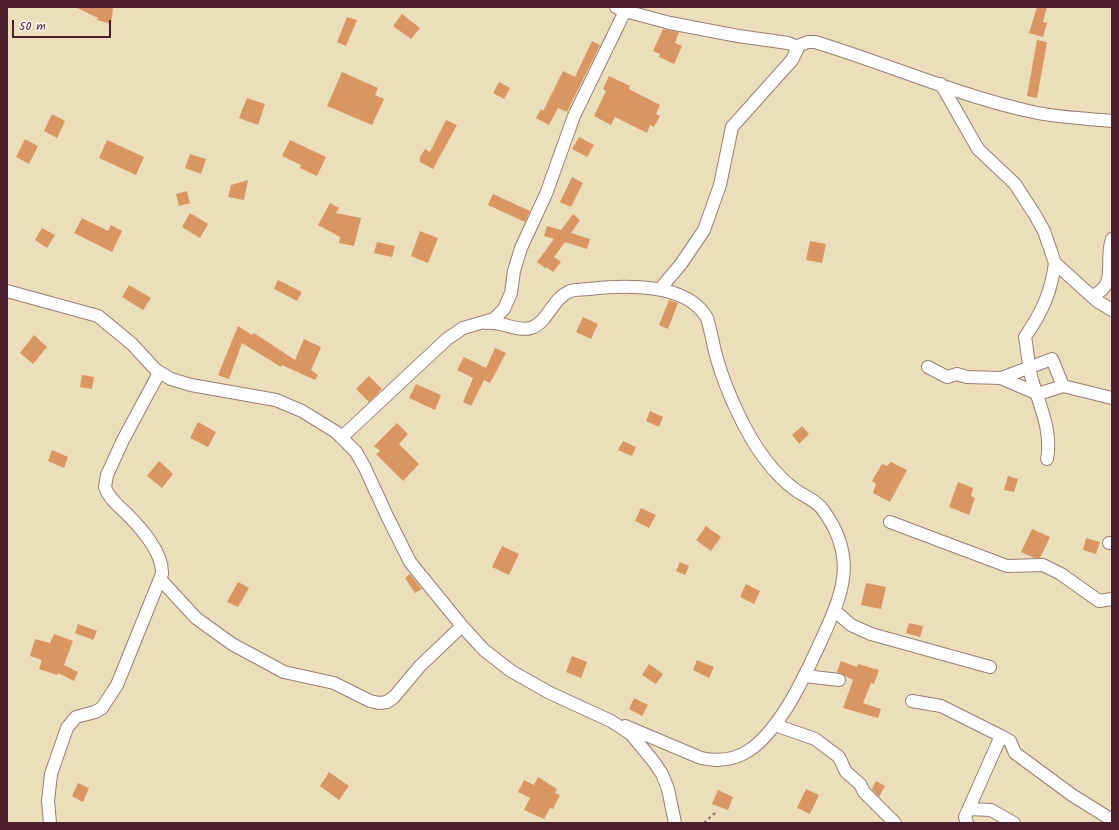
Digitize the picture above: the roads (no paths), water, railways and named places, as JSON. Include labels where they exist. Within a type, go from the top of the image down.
[{"type":"street","points":[[486,323],[499,315],[508,303],[521,248],[546,194],[574,116],[623,8],[703,29],[784,42],[795,47],[808,42],[815,42],[941,84],[1035,113],[1073,119],[1112,121]]},
{"type":"street","points":[[660,289],[681,264],[704,230],[720,185],[732,127],[792,60],[797,51],[795,47]]},
{"type":"street","points":[[941,84],[978,149],[1015,184],[1032,209],[1044,231],[1055,264],[1049,296],[1037,319],[1025,337],[1033,383],[1038,394],[1048,432],[1049,449],[1047,459]]},
{"type":"street","points":[[1092,296],[1101,292],[1107,285],[1112,239]]},
{"type":"street","points":[[1055,264],[1092,296],[1112,310]]},
{"type":"street","points":[[1053,278],[1069,277]]},
{"type":"street","points":[[7,291],[98,316],[132,344],[159,372],[171,379],[191,385],[276,400],[307,414],[331,428],[356,452],[410,562],[462,626],[484,650],[511,671],[550,693],[612,721],[635,729],[701,758],[712,760],[734,758],[746,753],[760,742],[775,725],[805,676],[834,611],[843,584],[844,558],[840,542],[828,517],[820,506],[775,472],[752,439],[732,399],[721,370],[708,322],[703,311],[686,300],[660,289],[616,287],[571,291],[556,302],[539,323],[530,328],[494,322],[467,327],[450,336],[342,437]]},
{"type":"street","points":[[1001,378],[1052,359],[1062,386]]},
{"type":"street","points":[[928,367],[947,377],[957,374],[967,377],[1001,378],[1038,394],[1062,386],[1112,398]]},
{"type":"street","points":[[50,823],[48,801],[52,774],[66,728],[76,717],[98,711],[109,699],[117,685],[160,579],[162,565],[156,553],[134,522],[110,496],[105,487],[107,475],[123,440],[159,372]]},
{"type":"street","points":[[890,522],[1007,566],[1042,565],[1061,574],[1099,601],[1112,599]]},
{"type":"street","points":[[160,579],[196,618],[232,644],[284,672],[334,683],[370,701],[379,703],[388,702],[394,697],[420,666],[462,626]]},
{"type":"street","points":[[834,611],[851,625],[871,634],[990,667]]},
{"type":"street","points":[[805,676],[839,680]]},
{"type":"street","points":[[912,701],[941,706],[1010,741],[1015,753],[1072,795],[1112,820]]},
{"type":"street","points":[[612,721],[631,734],[654,762],[668,789],[675,823]]},
{"type":"street","points":[[775,725],[815,739],[839,758],[846,772],[860,784],[864,792],[895,823]]},
{"type":"street","points":[[965,818],[1001,736]]},
{"type":"street","points":[[965,818],[991,810],[1014,823]]}]
